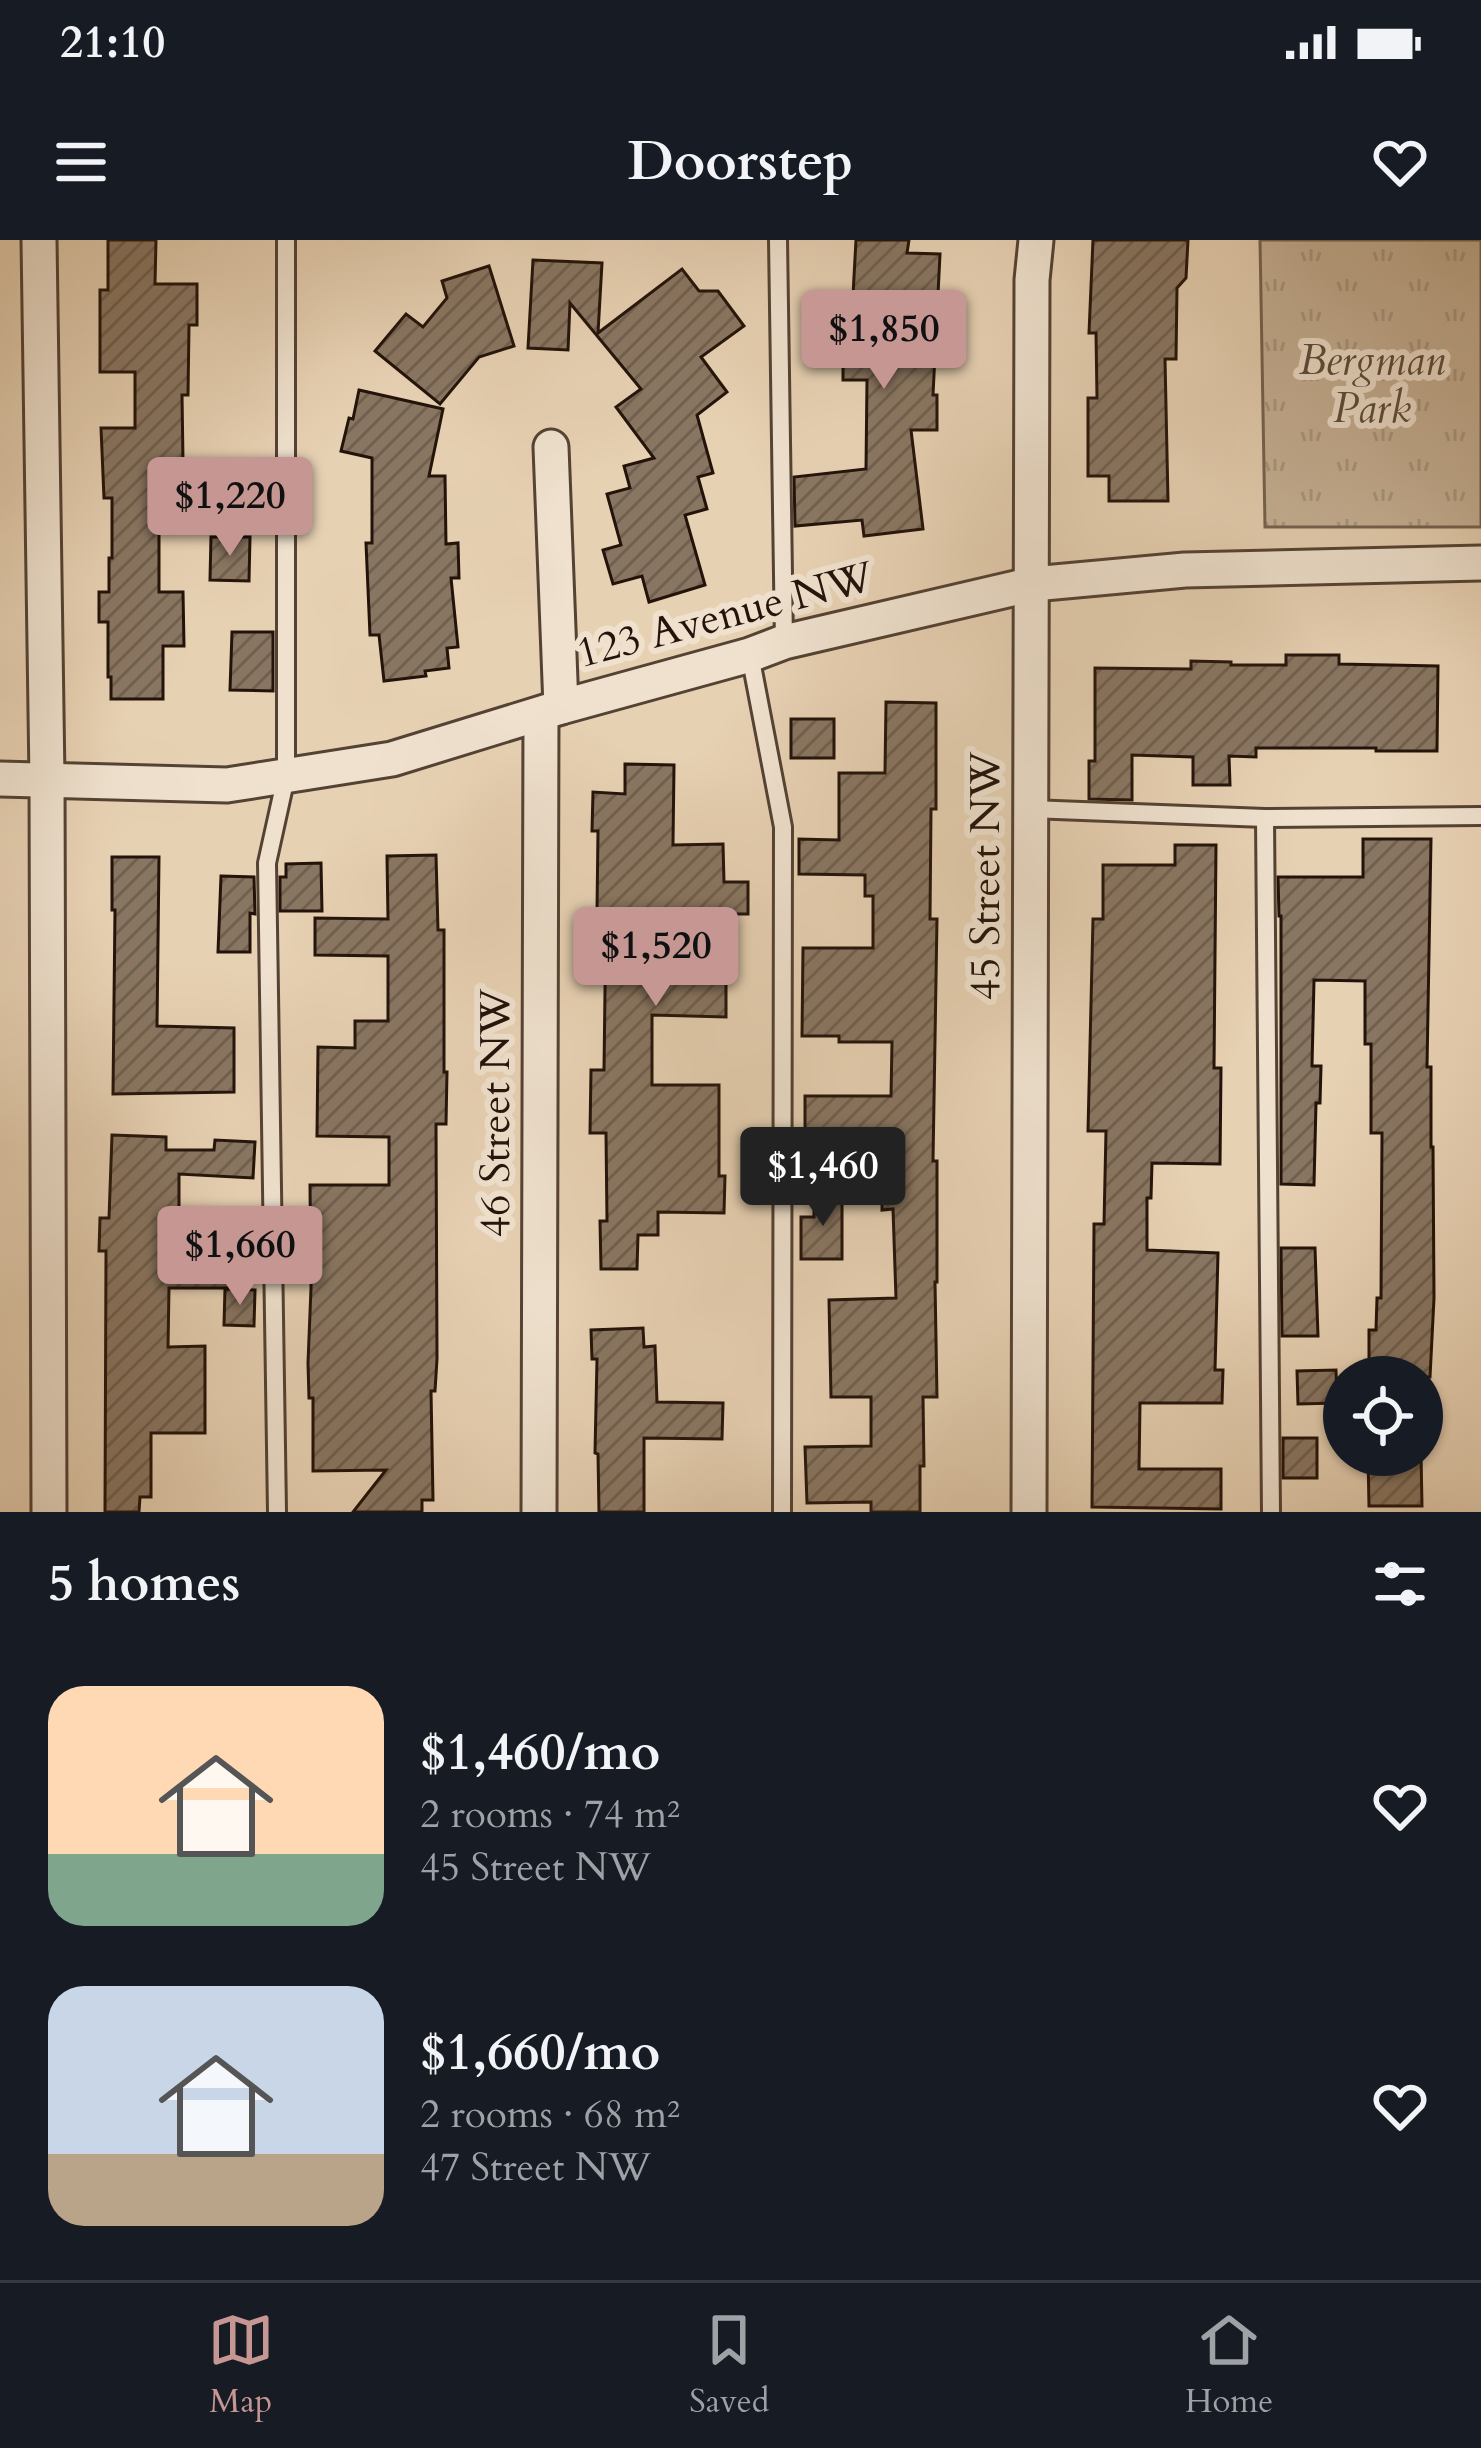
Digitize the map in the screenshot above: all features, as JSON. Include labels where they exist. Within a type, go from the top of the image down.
[{"type":"street","points":[[39,240],[47,779],[49,1512]]},
{"type":"street","name":"45 Street NW","points":[[1029,1512],[1032,280],[1036,240]]},
{"type":"street","name":"46 Street NW","points":[[539,1512],[551,447]]},
{"type":"street","name":"123 Avenue NW","points":[[0,779],[227,785],[392,759],[784,642],[1033,584],[1186,570],[1481,563]]},
{"type":"lane","points":[[277,1512],[267,863],[286,777],[286,240]]},
{"type":"lane","points":[[778,240],[784,642]]},
{"type":"lane","points":[[750,655],[783,826],[782,1512]]},
{"type":"lane","points":[[1030,809],[1265,818],[1481,816]]},
{"type":"lane","points":[[1265,818],[1271,1512]]},
{"type":"green space","name":"Bergman Park","points":[[1260,240],[1481,240],[1481,527],[1265,527]]},
{"type":"building","points":[[108,240],[156,240],[155,284],[197,284],[197,325],[189,325],[188,395],[182,395],[183,461],[191,461],[191,522],[159,523],[159,592],[183,592],[184,646],[163,646],[163,699],[111,699],[108,622],[99,622],[99,592],[109,592],[112,558],[112,498],[104,498],[101,428],[135,428],[135,372],[100,372],[100,290],[108,290]]},
{"type":"building","points":[[856,240],[909,240],[907,253],[940,254],[933,395],[937,395],[937,430],[911,430],[923,529],[864,536],[862,520],[795,526],[794,477],[866,469],[867,380],[843,380],[843,349],[850,350]]},
{"type":"building","points":[[1093,240],[1188,240],[1186,278],[1177,288],[1176,359],[1165,359],[1168,501],[1109,501],[1109,476],[1088,476],[1088,398],[1097,398],[1096,333],[1089,333]]},
{"type":"building","points":[[533,260],[602,263],[598,333],[682,269],[699,291],[718,291],[744,326],[701,357],[727,392],[697,415],[713,473],[698,477],[707,509],[685,515],[705,585],[649,602],[642,576],[613,584],[603,550],[621,545],[607,494],[630,488],[624,466],[654,458],[616,407],[641,389],[570,303],[568,350],[528,348]]},
{"type":"building","points":[[489,266],[514,346],[479,357],[440,404],[375,351],[406,314],[423,327],[447,298],[442,281]]},
{"type":"building","points":[[359,390],[443,409],[429,476],[445,476],[446,544],[458,543],[459,578],[451,578],[458,647],[447,648],[449,668],[425,671],[426,676],[384,681],[379,635],[370,635],[366,543],[372,543],[372,458],[341,451]]},
{"type":"building","points":[[211,537],[250,537],[249,581],[210,580]]},
{"type":"building","points":[[232,632],[273,632],[273,691],[230,690]]},
{"type":"building","points":[[1286,655],[1339,655],[1339,664],[1438,666],[1437,751],[1256,748],[1256,757],[1229,756],[1230,785],[1193,785],[1193,757],[1132,755],[1132,800],[1089,799],[1089,761],[1095,761],[1095,668],[1191,669],[1191,661],[1286,665]]},
{"type":"building","points":[[886,702],[936,703],[930,919],[937,919],[933,1161],[937,1161],[937,1397],[923,1397],[920,1512],[871,1512],[871,1502],[807,1503],[805,1447],[871,1446],[871,1397],[831,1397],[829,1300],[896,1298],[893,1209],[882,1210],[883,1134],[805,1134],[805,1096],[891,1096],[892,1042],[802,1036],[803,948],[873,948],[873,896],[865,896],[865,875],[799,874],[799,839],[839,840],[839,773],[885,773]]},
{"type":"building","points":[[791,719],[834,719],[834,758],[791,758]]},
{"type":"building","points":[[625,764],[674,765],[673,845],[723,844],[724,882],[748,882],[748,914],[726,914],[726,1017],[652,1015],[652,1085],[719,1085],[724,1213],[658,1212],[658,1235],[638,1235],[637,1269],[601,1269],[600,1221],[607,1221],[606,1133],[590,1133],[591,1070],[604,1070],[606,912],[597,912],[598,831],[592,831],[593,792],[625,794]]},
{"type":"building","points":[[1363,839],[1431,839],[1427,1067],[1431,1067],[1433,1147],[1431,1356],[1369,1356],[1369,1330],[1376,1330],[1377,1298],[1381,1298],[1382,1133],[1371,1133],[1365,981],[1314,980],[1312,1066],[1321,1066],[1314,1185],[1281,1184],[1278,877],[1363,877]]},
{"type":"building","points":[[1175,845],[1216,845],[1214,1068],[1221,1068],[1220,1164],[1152,1163],[1147,1250],[1218,1253],[1215,1370],[1223,1370],[1222,1403],[1140,1403],[1139,1469],[1221,1469],[1221,1509],[1092,1507],[1094,1224],[1104,1224],[1106,1131],[1088,1131],[1093,919],[1103,919],[1103,865],[1175,865]]},
{"type":"building","points":[[436,855],[438,930],[444,930],[447,1072],[446,1124],[436,1124],[433,1500],[422,1500],[422,1512],[353,1512],[386,1470],[313,1471],[308,1363],[310,1185],[389,1185],[389,1137],[317,1136],[318,1047],[355,1048],[355,1021],[388,1021],[388,956],[315,955],[315,918],[388,919],[387,856]]},
{"type":"building","points":[[112,857],[159,857],[157,1026],[234,1028],[234,1092],[113,1094]]},
{"type":"building","points":[[321,863],[322,911],[280,911],[280,877],[286,877],[286,864]]},
{"type":"building","points":[[221,876],[254,877],[250,952],[218,952]]},
{"type":"building","points":[[112,1135],[166,1137],[166,1150],[214,1150],[215,1140],[255,1142],[253,1178],[179,1174],[179,1240],[229,1240],[229,1288],[169,1288],[168,1347],[205,1346],[205,1433],[151,1433],[151,1497],[140,1497],[139,1512],[105,1512],[106,1251],[99,1251],[100,1218],[109,1218]]},
{"type":"building","points":[[842,1194],[842,1259],[801,1259],[801,1217],[814,1217],[814,1195]]},
{"type":"building","points":[[1281,1248],[1315,1248],[1318,1336],[1282,1336]]},
{"type":"building","points":[[225,1289],[255,1290],[254,1326],[224,1325]]},
{"type":"building","points":[[643,1328],[644,1347],[655,1346],[657,1402],[723,1403],[722,1439],[644,1438],[644,1512],[599,1512],[597,1359],[592,1359],[591,1330]]},
{"type":"building","points":[[1323,1370],[1323,1403],[1298,1404],[1297,1371]]},
{"type":"building","points":[[1283,1438],[1317,1438],[1317,1478],[1283,1478]]},
{"type":"building","points":[[1368,1476],[1421,1476],[1422,1506],[1369,1506]]}]
